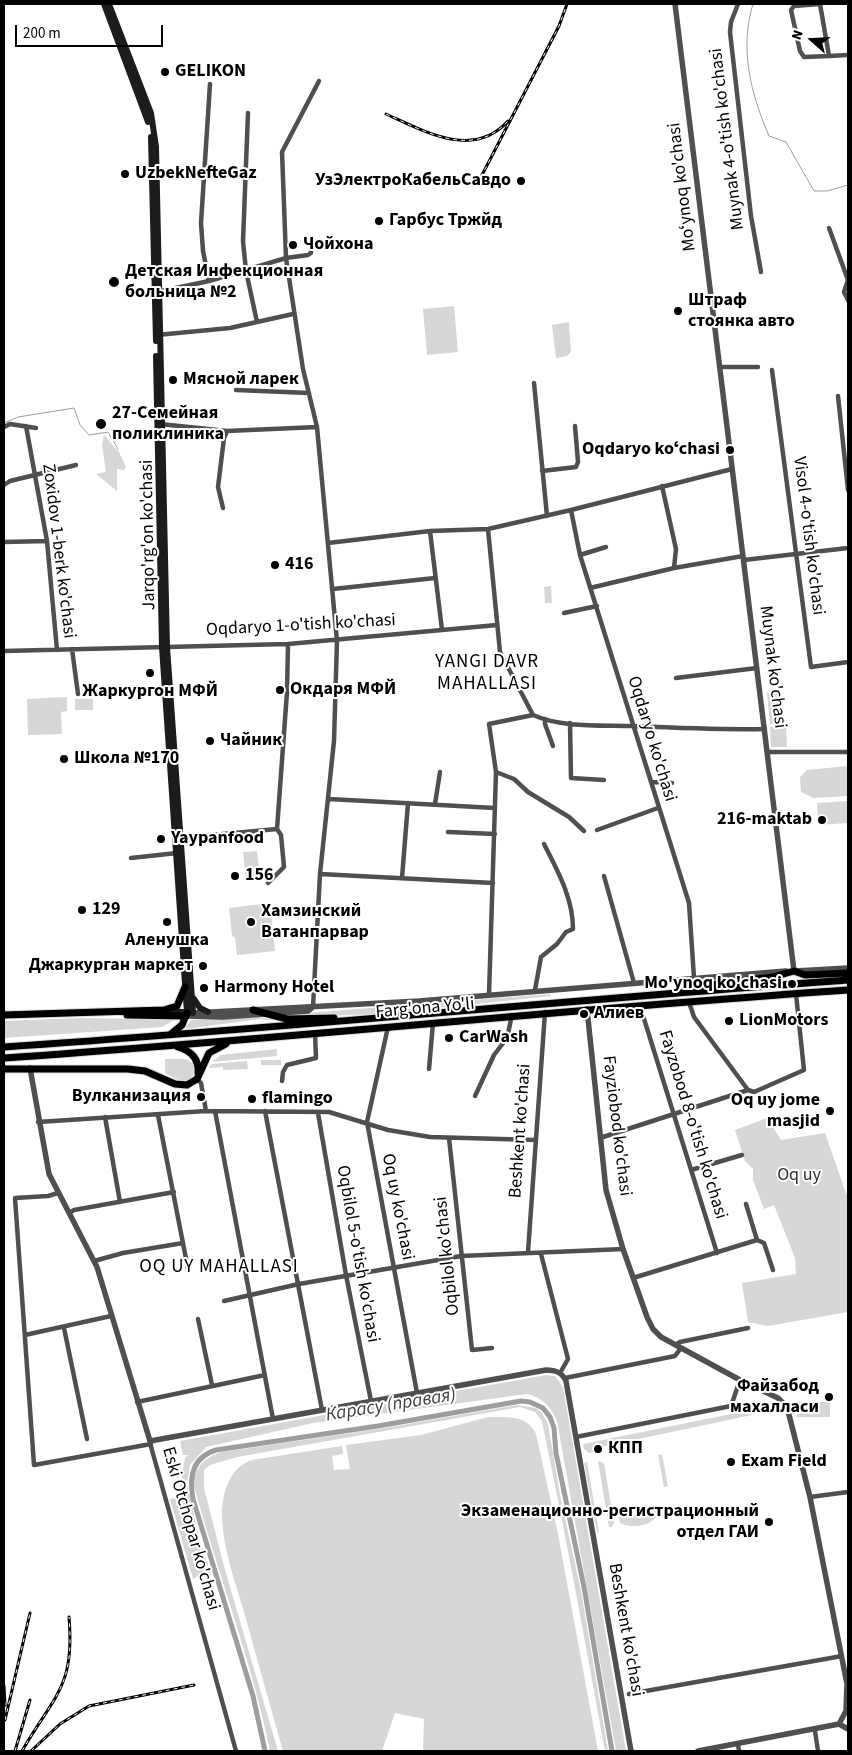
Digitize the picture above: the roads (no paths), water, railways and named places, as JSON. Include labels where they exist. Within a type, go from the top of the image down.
[{"type":"main road","name":"Jarqo'rg'on ko'chasi","points":[[104,4],[150,130],[158,292]]},
{"type":"main road","name":"Jarqo'rg'on ko'chasi","points":[[109,4],[151,114],[154,128],[158,191],[159,424],[164,647],[178,838],[193,998],[189,1014]]},
{"type":"main road","name":"Jarqo'rg'on ko'chasi","points":[[178,838],[177,853],[185,987],[189,1014]]},
{"type":"main road","points":[[667,992],[726,982],[773,977],[794,971],[805,975],[848,973]]},
{"type":"main road","name":"Farg'ona Yo'li","points":[[4,1047],[354,1020],[667,992],[848,980]]},
{"type":"main road","points":[[4,1014],[164,1010],[177,1006],[185,987]]},
{"type":"main road","name":"Farg'ona Yo'li","points":[[4,1058],[173,1047],[545,1012],[848,990]]},
{"type":"main road","points":[[193,998],[200,1008],[208,1012]]},
{"type":"main road","name":"Farg'ona Yo'li","points":[[164,1010],[189,1014]]},
{"type":"main road","points":[[252,1010],[287,1019],[324,1017],[354,1020]]},
{"type":"main road","points":[[87,1012],[94,1015],[189,1014]]},
{"type":"main road","points":[[168,1035],[180,1029],[189,1014]]},
{"type":"main road","points":[[4,1069],[136,1070],[183,1085],[190,1084],[197,1079],[209,1052],[233,1041]]},
{"type":"main road","points":[[173,1047],[188,1050],[195,1058],[198,1066],[197,1079]]},
{"type":"street","name":"Moʻynoq ko'chasi","points":[[676,4],[719,366]]},
{"type":"street","name":"Muynak 4-o'tish ko'chasi","points":[[738,4],[731,22],[730,32],[755,245],[761,272]]},
{"type":"street","points":[[829,56],[820,4],[794,6],[791,10],[800,51],[804,57],[829,56],[848,55]]},
{"type":"street","points":[[313,1007],[320,874],[329,799],[337,641],[317,427],[292,314],[286,258],[282,152],[319,81]]},
{"type":"street","points":[[209,281],[203,251],[201,223],[210,84]]},
{"type":"street","points":[[248,113],[242,241],[246,271],[258,322]]},
{"type":"street","points":[[829,228],[848,280],[844,292],[848,300]]},
{"type":"street","points":[[158,292],[209,281],[286,258],[310,254],[310,240]]},
{"type":"street","points":[[158,335],[230,328],[292,314]]},
{"type":"street","points":[[719,366],[758,367]]},
{"type":"street","name":"Muynak ko'chasi","points":[[719,366],[794,971]]},
{"type":"street","name":"Visol 4-o'tish ko'chasi","points":[[772,370],[811,667],[848,662]]},
{"type":"street","points":[[534,382],[547,516]]},
{"type":"street","points":[[236,390],[309,393]]},
{"type":"street","points":[[838,396],[848,490]]},
{"type":"street","points":[[4,427],[10,424],[36,428]]},
{"type":"street","points":[[159,424],[227,431],[317,427]]},
{"type":"street","name":"Zoxidov 1-berk ko'chasi","points":[[26,426],[47,541],[57,650]]},
{"type":"street","points":[[542,471],[576,467],[578,462],[575,426]]},
{"type":"street","points":[[223,508],[218,487],[224,438],[227,431]]},
{"type":"street","points":[[4,485],[10,481],[76,465]]},
{"type":"street","points":[[328,543],[430,531],[488,529],[571,510],[732,468]]},
{"type":"street","points":[[662,486],[676,550],[674,568]]},
{"type":"street","name":"Oqdaryo ko'chasi","points":[[571,510],[580,555],[689,903],[694,978]]},
{"type":"street","points":[[488,529],[500,652],[533,715]]},
{"type":"street","points":[[430,531],[442,630]]},
{"type":"street","points":[[4,542],[47,541]]},
{"type":"street","points":[[580,555],[606,547]]},
{"type":"street","points":[[590,588],[674,568],[743,558],[797,555],[848,548]]},
{"type":"street","name":"Oqdaryo 1-o'tish ko'chasi","points":[[333,589],[435,578]]},
{"type":"street","points":[[564,614],[597,606]]},
{"type":"street","name":"Oqdaryo 1-o'tish ko'chasi","points":[[4,651],[288,644],[497,625]]},
{"type":"street","points":[[268,883],[284,867],[280,835],[277,829],[288,692],[288,644]]},
{"type":"street","points":[[72,649],[78,694]]},
{"type":"street","points":[[676,678],[757,668]]},
{"type":"street","points":[[489,995],[496,772],[489,724],[533,715],[570,723],[693,730],[765,730]]},
{"type":"street","points":[[545,719],[553,746]]},
{"type":"street","points":[[570,723],[571,778],[604,780]]},
{"type":"street","points":[[767,752],[848,752]]},
{"type":"street","points":[[435,804],[440,772]]},
{"type":"street","points":[[496,772],[514,779],[528,792],[569,817],[584,831]]},
{"type":"street","points":[[651,782],[672,783]]},
{"type":"street","points":[[329,799],[496,808]]},
{"type":"street","points":[[402,878],[408,802]]},
{"type":"street","points":[[597,830],[658,808]]},
{"type":"street","points":[[178,838],[277,829]]},
{"type":"street","points":[[448,832],[495,834]]},
{"type":"street","points":[[535,990],[541,957],[557,944],[566,932],[571,932],[573,929],[573,911],[567,893],[544,844]]},
{"type":"street","points":[[131,858],[177,853]]},
{"type":"street","points":[[320,874],[493,883]]},
{"type":"street","points":[[604,876],[634,983]]},
{"type":"street","name":"Farg'ona Yo'li","points":[[189,1014],[489,995],[694,978],[848,968]]},
{"type":"street","points":[[689,1002],[694,1018],[748,1090],[754,1092],[804,1070],[796,994]]},
{"type":"street","name":"Fayzobod 8-o'tish ko'chasi","points":[[640,1005],[717,1252]]},
{"type":"street","name":"Farg'ona Yo'li","points":[[189,1014],[223,1017],[308,1011],[313,1007]]},
{"type":"street","name":"Fayziobod ko'chasi","points":[[587,1009],[606,1190],[623,1249],[651,1326],[661,1337],[740,1380],[778,1398],[786,1405],[810,1497],[842,1656],[847,1697],[844,1718],[839,1724]]},
{"type":"street","name":"Beshkent ko'chasi","points":[[528,1252],[545,1012]]},
{"type":"street","points":[[475,1096],[494,1054],[507,1038],[512,1016]]},
{"type":"street","points":[[429,1069],[433,1023]]},
{"type":"street","name":"Oq uy ko'chasi","points":[[388,1027],[367,1122],[417,1393]]},
{"type":"street","points":[[282,1081],[283,1072],[287,1065],[316,1058],[315,1033]]},
{"type":"street","name":"Eski Otchopar ko'chasi","points":[[30,1068],[47,1168],[94,1261],[150,1442],[236,1751]]},
{"type":"street","points":[[197,1079],[202,1083],[206,1111]]},
{"type":"street","points":[[600,1138],[748,1090]]},
{"type":"street","points":[[38,1122],[206,1111],[329,1112],[410,1134],[449,1138],[536,1140]]},
{"type":"street","points":[[216,1111],[273,1419]]},
{"type":"street","points":[[266,1111],[322,1410]]},
{"type":"street","name":"Oqbilol 5-o'tish ko'chasi","points":[[318,1113],[346,1275],[371,1400]]},
{"type":"street","points":[[158,1115],[188,1269]]},
{"type":"street","points":[[105,1117],[120,1202]]},
{"type":"street","name":"Oqbilol ko'chasi","points":[[449,1138],[472,1350],[492,1348]]},
{"type":"street","points":[[691,1170],[742,1154]]},
{"type":"street","points":[[69,1213],[74,1210],[174,1192]]},
{"type":"street","points":[[58,1193],[48,1196],[15,1198],[34,1465],[371,1400],[546,1370],[560,1373],[565,1378],[675,1356],[680,1342],[748,1328]]},
{"type":"street","points":[[746,1204],[757,1240]]},
{"type":"street","points":[[633,1278],[757,1240],[764,1243],[773,1270]]},
{"type":"street","points":[[94,1261],[123,1253],[183,1243]]},
{"type":"street","points":[[224,1301],[346,1275],[461,1256],[623,1249]]},
{"type":"street","points":[[541,1254],[567,1353],[567,1363],[560,1373]]},
{"type":"street","points":[[25,1335],[64,1328],[111,1316]]},
{"type":"street","points":[[198,1319],[212,1385]]},
{"type":"street","points":[[64,1328],[87,1438]]},
{"type":"street","points":[[137,1402],[265,1375]]},
{"type":"street","name":"Beshkent ko'chasi","points":[[565,1378],[631,1751]]},
{"type":"street","points":[[576,1437],[731,1406],[735,1402],[740,1380]]},
{"type":"street","points":[[810,1497],[848,1492]]},
{"type":"street","points":[[629,1694],[842,1656]]},
{"type":"street","points":[[698,1751],[815,1731],[839,1724],[848,1729]]},
{"type":"street","points":[[815,1731],[818,1751]]},
{"type":"street","points":[[738,1744],[739,1751]]},
{"type":"waterway","points":[[753,4],[747,38],[749,71],[752,88],[769,136],[786,142],[814,191],[827,191],[848,185]]},
{"type":"waterway","points":[[4,423],[18,417],[74,408],[80,425],[89,435],[108,432],[118,449]]},
{"type":"waterway","name":"Карасу (правая)","points":[[265,1751],[253,1696],[193,1499],[192,1476],[197,1463],[208,1453],[216,1450],[378,1426],[521,1401],[530,1402],[543,1408],[550,1417],[554,1428],[556,1453],[584,1587],[612,1751]]},
{"type":"railway","points":[[481,177],[559,26],[567,4]]},
{"type":"railway","points":[[386,114],[432,134],[464,140],[480,139],[494,133],[508,121]]},
{"type":"railway","points":[[5,1720],[30,1613]]},
{"type":"railway","points":[[22,1751],[53,1703],[65,1676],[69,1660],[69,1617]]},
{"type":"railway","points":[[31,1751],[60,1724],[89,1706],[194,1685]]},
{"type":"railway","points":[[4,1686],[5,1705]]},
{"type":"railway","points":[[15,1751],[30,1700]]},
{"type":"place","name":"GELIKON","points":[[165,72]]},
{"type":"place","name":"UzbekNefteGaz","points":[[125,174]]},
{"type":"place","name":"УзЭлектроКабельСавдо","points":[[521,181]]},
{"type":"place","name":"Гарбус Тржйд","points":[[379,221]]},
{"type":"place","name":"Чойхона","points":[[293,245]]},
{"type":"place","name":"Детская Инфекционная больница №2","points":[[114,282]]},
{"type":"place","name":"Штраф стоянка авто","points":[[678,311]]},
{"type":"place","name":"Мясной ларек","points":[[173,380]]},
{"type":"place","name":"27-Семейная поликлиника","points":[[101,424]]},
{"type":"place","name":"Oqdaryo koʻchasi","points":[[730,450]]},
{"type":"place","name":"416","points":[[275,565]]},
{"type":"place","name":"Жаркургон МФЙ","points":[[150,673]]},
{"type":"place","name":"Окдаря МФЙ","points":[[280,690]]},
{"type":"place","name":"Чайник","points":[[210,741]]},
{"type":"place","name":"Школа №170","points":[[64,759]]},
{"type":"place","name":"216-maktab","points":[[822,820]]},
{"type":"place","name":"Yaypanfood","points":[[161,839]]},
{"type":"place","name":"156","points":[[235,876]]},
{"type":"place","name":"129","points":[[82,910]]},
{"type":"place","name":"Аленушка","points":[[167,922]]},
{"type":"place","name":"Хамзинский Ватанпарвар","points":[[251,922]]},
{"type":"place","name":"Джаркурган маркет","points":[[203,966]]},
{"type":"place","name":"Mo'ynoq ko'chasi","points":[[792,984]]},
{"type":"place","name":"Harmony Hotel","points":[[204,988]]},
{"type":"place","name":"Алиев","points":[[584,1014]]},
{"type":"place","name":"LionMotors","points":[[729,1021]]},
{"type":"place","name":"CarWash","points":[[449,1038]]},
{"type":"place","name":"Вулканизация","points":[[201,1097]]},
{"type":"place","name":"flamingo","points":[[252,1099]]},
{"type":"place","name":"Oq uy jome masjid","points":[[830,1111]]},
{"type":"place","name":"Файзабод махалласи","points":[[829,1397]]},
{"type":"place","name":"КПП","points":[[598,1449]]},
{"type":"place","name":"Exam Field","points":[[731,1462]]},
{"type":"place","name":"Экзаменационно-регистрационный отдел ГАИ","points":[[769,1522]]},
{"type":"district","name":"YANGI DAVR MAHALLASI","points":[[487,674]]},
{"type":"district","name":"OQ UY MAHALLASI","points":[[219,1268]]},
{"type":"park label","name":"Oq uy","points":[[799,1176]]}]
